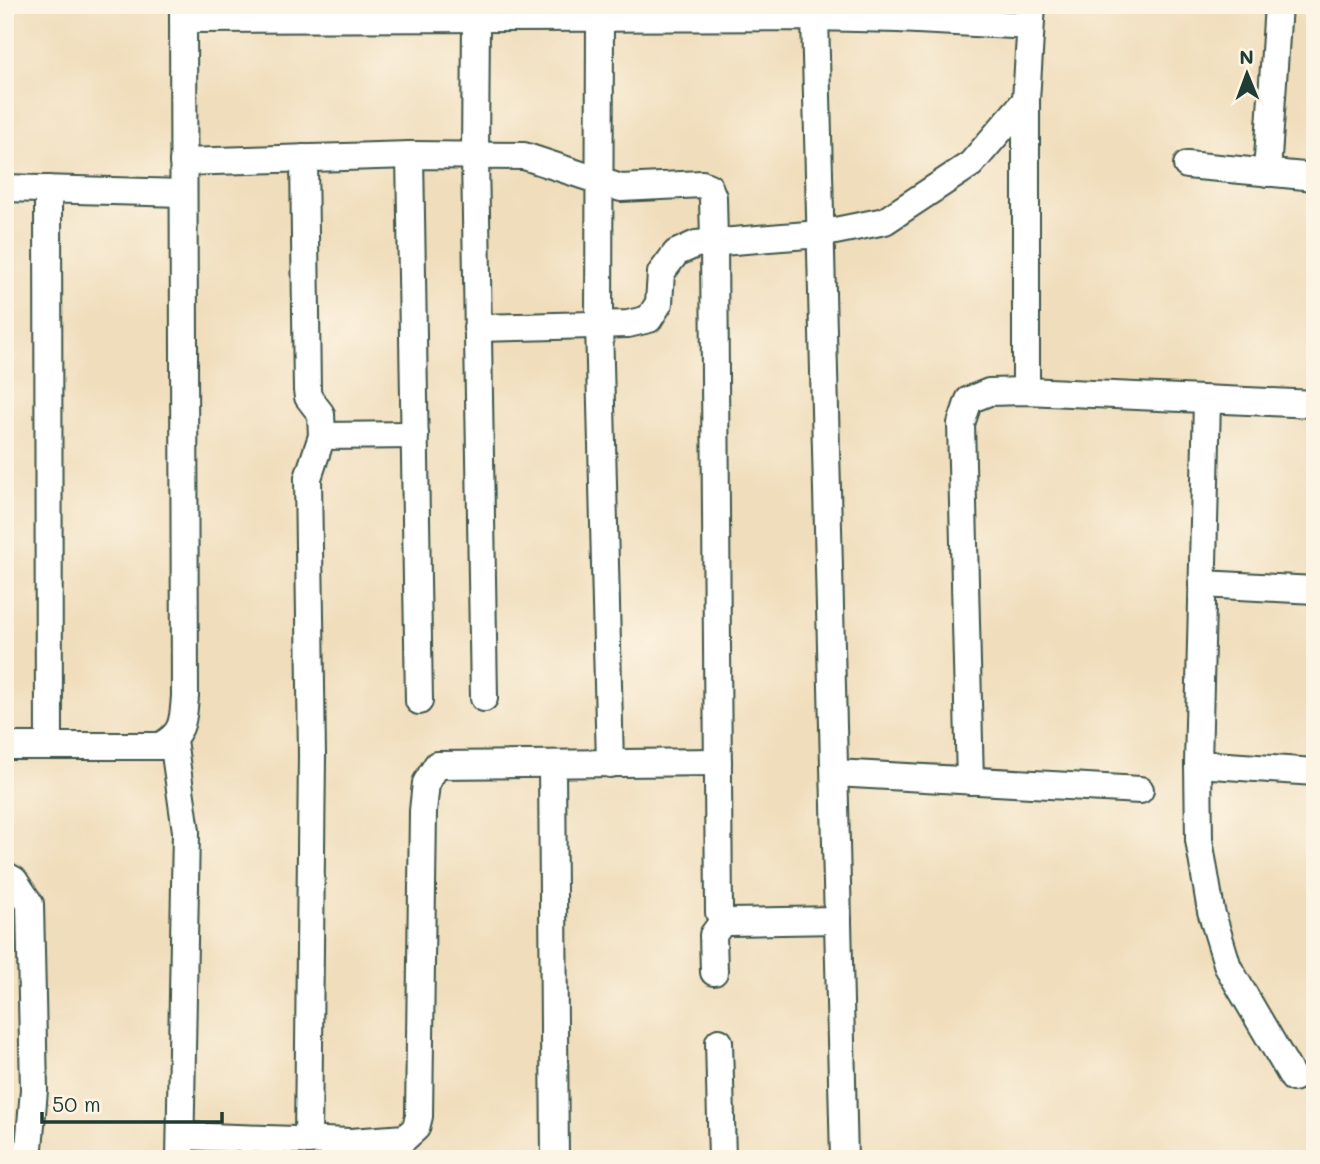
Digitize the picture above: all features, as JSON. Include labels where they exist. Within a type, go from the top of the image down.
[{"type":"street","points":[[1267,173],[1278,5]]},
{"type":"street","points":[[5,746],[160,746],[173,740],[182,724],[185,696],[183,12],[476,19],[898,19],[1031,15],[1026,100],[1026,391]]},
{"type":"street","points":[[815,17],[844,1159]]},
{"type":"street","points":[[476,19],[477,328],[484,698]]},
{"type":"street","points":[[600,19],[600,324],[610,764]]},
{"type":"street","points":[[477,328],[628,324],[649,319],[659,303],[661,273],[676,253],[696,244],[820,234],[885,221],[971,164],[1026,100]]},
{"type":"street","points":[[184,162],[410,155],[524,156],[621,188],[702,184],[709,187],[713,197],[715,242],[719,913],[724,920]]},
{"type":"street","points":[[410,155],[419,701]]},
{"type":"street","points":[[304,158],[307,390],[308,397],[321,414],[322,436],[309,478],[312,755],[308,1141]]},
{"type":"street","points":[[1187,165],[1315,177]]},
{"type":"street","points":[[5,188],[183,192]]},
{"type":"street","points":[[48,188],[49,746]]},
{"type":"street","points":[[970,781],[961,424],[969,400],[989,392],[1026,391],[1315,404]]},
{"type":"street","points":[[1206,401],[1198,764],[1199,840],[1211,911],[1228,967],[1293,1078]]},
{"type":"street","points":[[322,436],[415,435]]},
{"type":"street","points":[[1202,584],[1315,590]]},
{"type":"street","points":[[173,740],[186,831],[181,1147],[308,1141],[351,1151],[405,1138],[416,1128],[419,1116],[423,811],[426,783],[437,765],[718,762]]},
{"type":"street","points":[[1198,764],[1315,772]]},
{"type":"street","points":[[552,765],[555,1159]]},
{"type":"street","points":[[835,773],[1140,790]]},
{"type":"street","points":[[5,875],[14,880],[30,904],[34,1090],[28,1159]]},
{"type":"street","points":[[724,920],[838,920]]},
{"type":"street","points":[[714,972],[713,935],[724,920]]},
{"type":"street","points":[[719,1042],[722,1159]]}]
